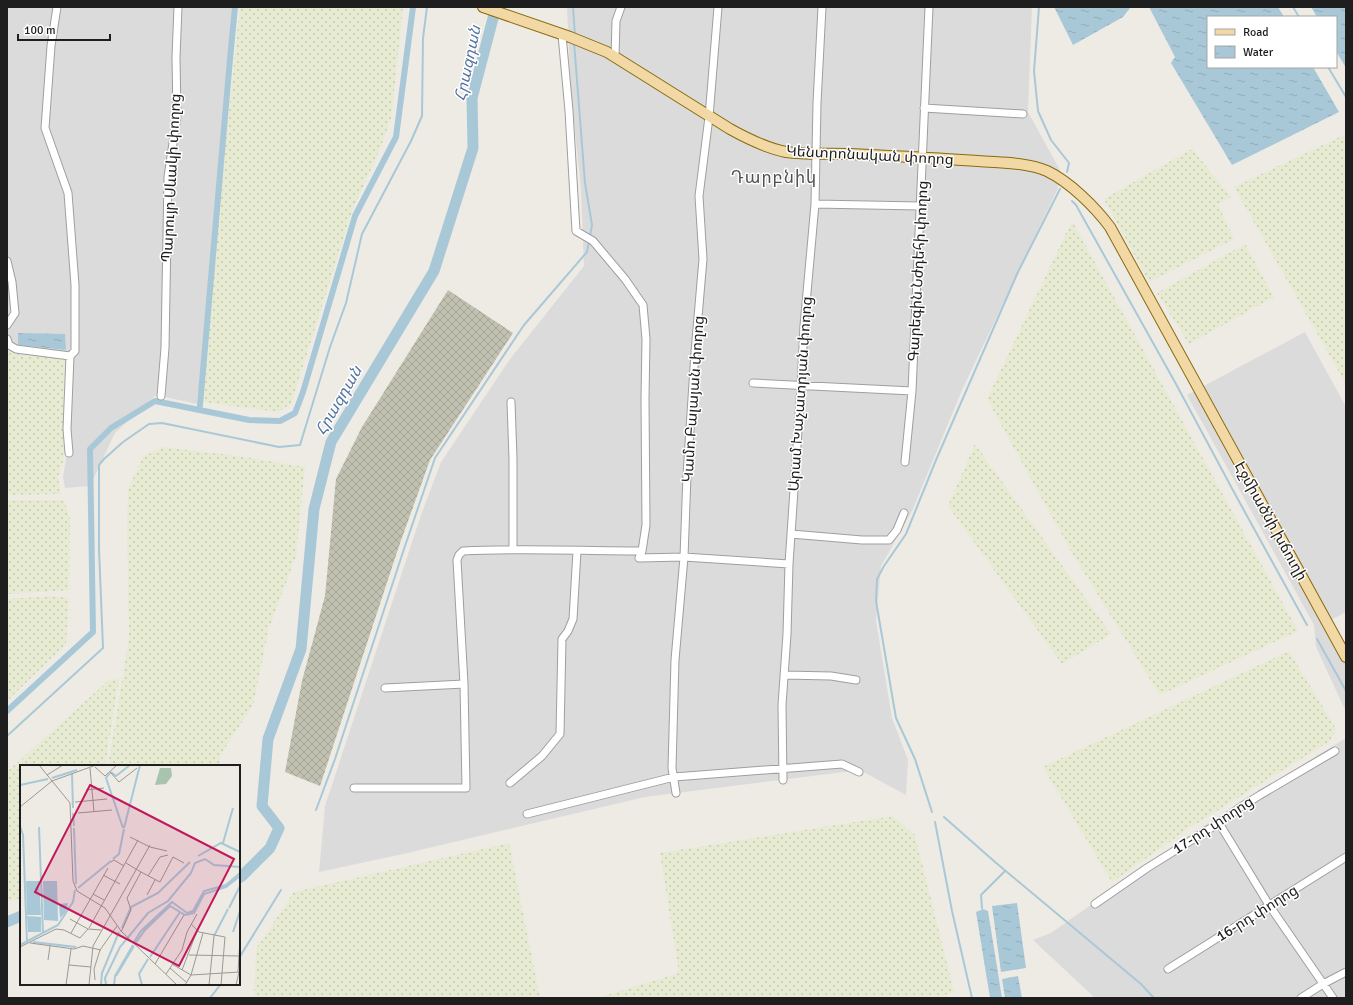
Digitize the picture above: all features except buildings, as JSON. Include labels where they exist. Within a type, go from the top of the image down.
[{"type":"main road","name":"Կենտրոնական փողոց","points":[[483,7],[582,41],[607,52],[709,117],[750,141],[787,152],[923,157],[1027,166],[1047,171],[1086,199],[1110,227],[1196,385]]},
{"type":"main road","name":"Էջմիածնի խճուղի","points":[[1196,385],[1346,657]]},
{"type":"street","points":[[7,339],[9,345],[16,349],[70,356],[76,351],[75,292],[68,193],[45,128],[51,46],[57,7]]},
{"type":"street","name":"Պարույր Սևակի փողոց","points":[[161,396],[165,348],[168,177],[177,116],[176,57],[178,7]]},
{"type":"street","points":[[615,57],[616,21],[621,7]]},
{"type":"street","name":"Կամո Բալայան փողոց","points":[[676,792],[672,768],[675,660],[684,557],[687,475],[703,259],[700,196],[709,117],[718,7]]},
{"type":"street","name":"Արամ Խաչատրյան փողոց","points":[[783,780],[782,705],[787,634],[789,564],[804,326],[815,204],[816,103],[822,7]]},
{"type":"street","name":"Գարեգին Նժդեհի փողոց","points":[[905,462],[912,391],[929,7]]},
{"type":"street","points":[[566,36],[576,231],[593,241],[626,279],[643,305],[646,339],[646,525],[642,552],[639,558],[684,557],[789,564]]},
{"type":"street","points":[[924,108],[1023,114]]},
{"type":"street","points":[[815,204],[920,206]]},
{"type":"street","points":[[7,261],[12,282],[15,313],[7,325]]},
{"type":"street","points":[[68,453],[67,429],[70,356]]},
{"type":"street","points":[[753,383],[912,391]]},
{"type":"street","points":[[511,402],[513,459],[513,549]]},
{"type":"street","points":[[791,534],[862,540],[889,540],[897,530],[904,513]]},
{"type":"street","points":[[354,788],[466,788],[464,684],[457,560],[463,551],[513,549],[642,552]]},
{"type":"street","points":[[510,783],[542,756],[560,734],[562,639],[568,631],[573,619],[577,551]]},
{"type":"street","points":[[784,675],[831,676],[856,680]]},
{"type":"street","points":[[385,688],[464,684]]},
{"type":"street","name":"17-րդ փողոց","points":[[1095,904],[1146,868],[1219,823],[1260,795],[1335,751]]},
{"type":"street","points":[[527,814],[674,777],[842,764],[859,772]]},
{"type":"street","points":[[1219,823],[1269,905],[1333,998]]},
{"type":"street","name":"16-րդ փողոց","points":[[1168,969],[1346,857]]},
{"type":"street","points":[[1301,998],[1346,972]]},
{"type":"shaded area","points":[[7,7],[233,7],[197,404],[156,395],[115,433],[90,486],[65,488],[63,477],[67,453],[68,358],[12,351],[7,343]]},
{"type":"shaded area","points":[[240,7],[403,7],[391,119],[376,159],[353,208],[291,404],[278,412],[203,402],[224,157]]},
{"type":"shaded area","name":"Դարբնիկ","points":[[567,7],[1032,7],[1028,112],[1060,170],[1058,188],[962,390],[912,511],[881,566],[876,621],[892,718],[908,760],[906,795],[860,770],[645,797],[403,854],[319,872],[325,806],[421,515],[441,462],[510,359],[584,266],[581,188],[571,95]]},
{"type":"shaded area","points":[[1346,134],[1346,384],[1234,187]]},
{"type":"shaded area","points":[[1192,149],[1231,197],[1218,205],[1234,239],[1149,282],[1104,199]]},
{"type":"shaded area","points":[[1072,221],[1298,631],[1160,695],[1072,553],[987,399]]},
{"type":"shaded area","points":[[1245,244],[1274,297],[1189,344],[1157,293]]},
{"type":"shaded area","points":[[448,290],[513,333],[430,460],[399,546],[320,786],[285,772],[302,681],[325,596],[336,479],[362,427]]},
{"type":"shaded area","points":[[1305,332],[1346,407],[1346,612],[1329,621],[1346,652],[1346,712],[1316,647],[1314,625],[1187,395]]},
{"type":"shaded area","points":[[7,346],[12,353],[67,358],[65,455],[58,478],[61,494],[7,495]]},
{"type":"shaded area","points":[[975,444],[1111,634],[1062,664],[948,506]]},
{"type":"shaded area","points":[[162,447],[239,456],[305,467],[296,556],[269,628],[253,705],[221,754],[219,765],[108,765],[129,639],[127,530],[128,489],[143,457]]},
{"type":"shaded area","points":[[7,500],[64,500],[70,518],[69,590],[7,594]]},
{"type":"shaded area","points":[[53,596],[69,598],[66,644],[7,701],[7,599]]},
{"type":"shaded area","points":[[1289,651],[1336,729],[1330,741],[1194,825],[1112,882],[1043,767]]},
{"type":"shaded area","points":[[119,679],[105,765],[20,765],[20,898],[7,902],[7,772],[109,680]]},
{"type":"shaded area","points":[[1346,738],[1346,998],[1095,998],[1033,940],[1051,933],[1197,830]]},
{"type":"shaded area","points":[[893,816],[915,835],[954,992],[936,998],[597,998],[679,973],[660,853]]},
{"type":"shaded area","points":[[509,843],[540,998],[254,998],[256,949],[294,892]]},
{"type":"water","points":[[1054,7],[1130,8],[1123,17],[1073,45]]},
{"type":"water","points":[[1149,7],[1278,7],[1283,16],[1207,16],[1207,68],[1314,68],[1339,112],[1232,165],[1171,63],[1175,57]]},
{"type":"water","points":[[1311,7],[1346,7],[1346,68],[1337,53],[1337,16],[1316,16]]},
{"type":"water","points":[[18,333],[65,334],[66,350],[18,345]]},
{"type":"water","points":[[1017,903],[1026,968],[1001,972],[992,906]]},
{"type":"water","points":[[983,909],[988,911],[1002,998],[990,998],[976,912]]},
{"type":"water","points":[[1018,976],[1022,998],[1005,998],[1002,979]]},
{"type":"waterway","points":[[200,405],[235,7]]},
{"type":"waterway","points":[[7,711],[93,632],[90,449],[111,428],[155,401],[249,420],[280,421],[295,413],[303,392],[355,216],[396,137],[413,7]]},
{"type":"waterway","points":[[7,736],[103,648],[99,549],[99,465],[104,459],[123,442],[149,424],[162,423],[279,447],[300,445],[330,347],[346,303],[362,234],[411,141],[422,116],[423,38],[427,7]]},
{"type":"waterway","name":"Հրազդան","points":[[240,877],[270,848],[279,828],[262,806],[268,739],[301,649],[314,509],[331,442],[434,271],[473,148],[472,98],[496,7]]},
{"type":"waterway","points":[[573,7],[575,36]]},
{"type":"waterway","points":[[1039,7],[1034,71],[1038,111],[1051,140],[1069,163],[1067,172]]},
{"type":"waterway","points":[[1293,7],[1298,16]]},
{"type":"waterway","points":[[574,42],[585,183],[592,225],[590,236]]},
{"type":"waterway","points":[[1329,68],[1346,97]]},
{"type":"waterway","points":[[932,812],[915,759],[896,718],[876,601],[877,579],[906,534],[936,460],[1018,272],[1060,189]]},
{"type":"waterway","points":[[1072,201],[1076,205],[1176,384],[1307,625]]},
{"type":"waterway","points":[[316,810],[335,759],[435,458],[524,325],[587,252],[589,241]]},
{"type":"waterway","points":[[1317,639],[1346,691]]},
{"type":"waterway","points":[[944,817],[995,862],[1141,984],[1154,998]]},
{"type":"waterway","points":[[935,822],[952,911],[972,998]]},
{"type":"waterway","points":[[982,908],[981,895],[1005,871]]},
{"type":"waterway","points":[[240,956],[281,890]]},
{"type":"waterway","name":"Հրազդան","points":[[7,922],[20,916]]},
{"type":"waterway","points":[[210,998],[220,985]]},
{"type":"district","name":"Դարբնիկ","points":[[774,177]]}]
